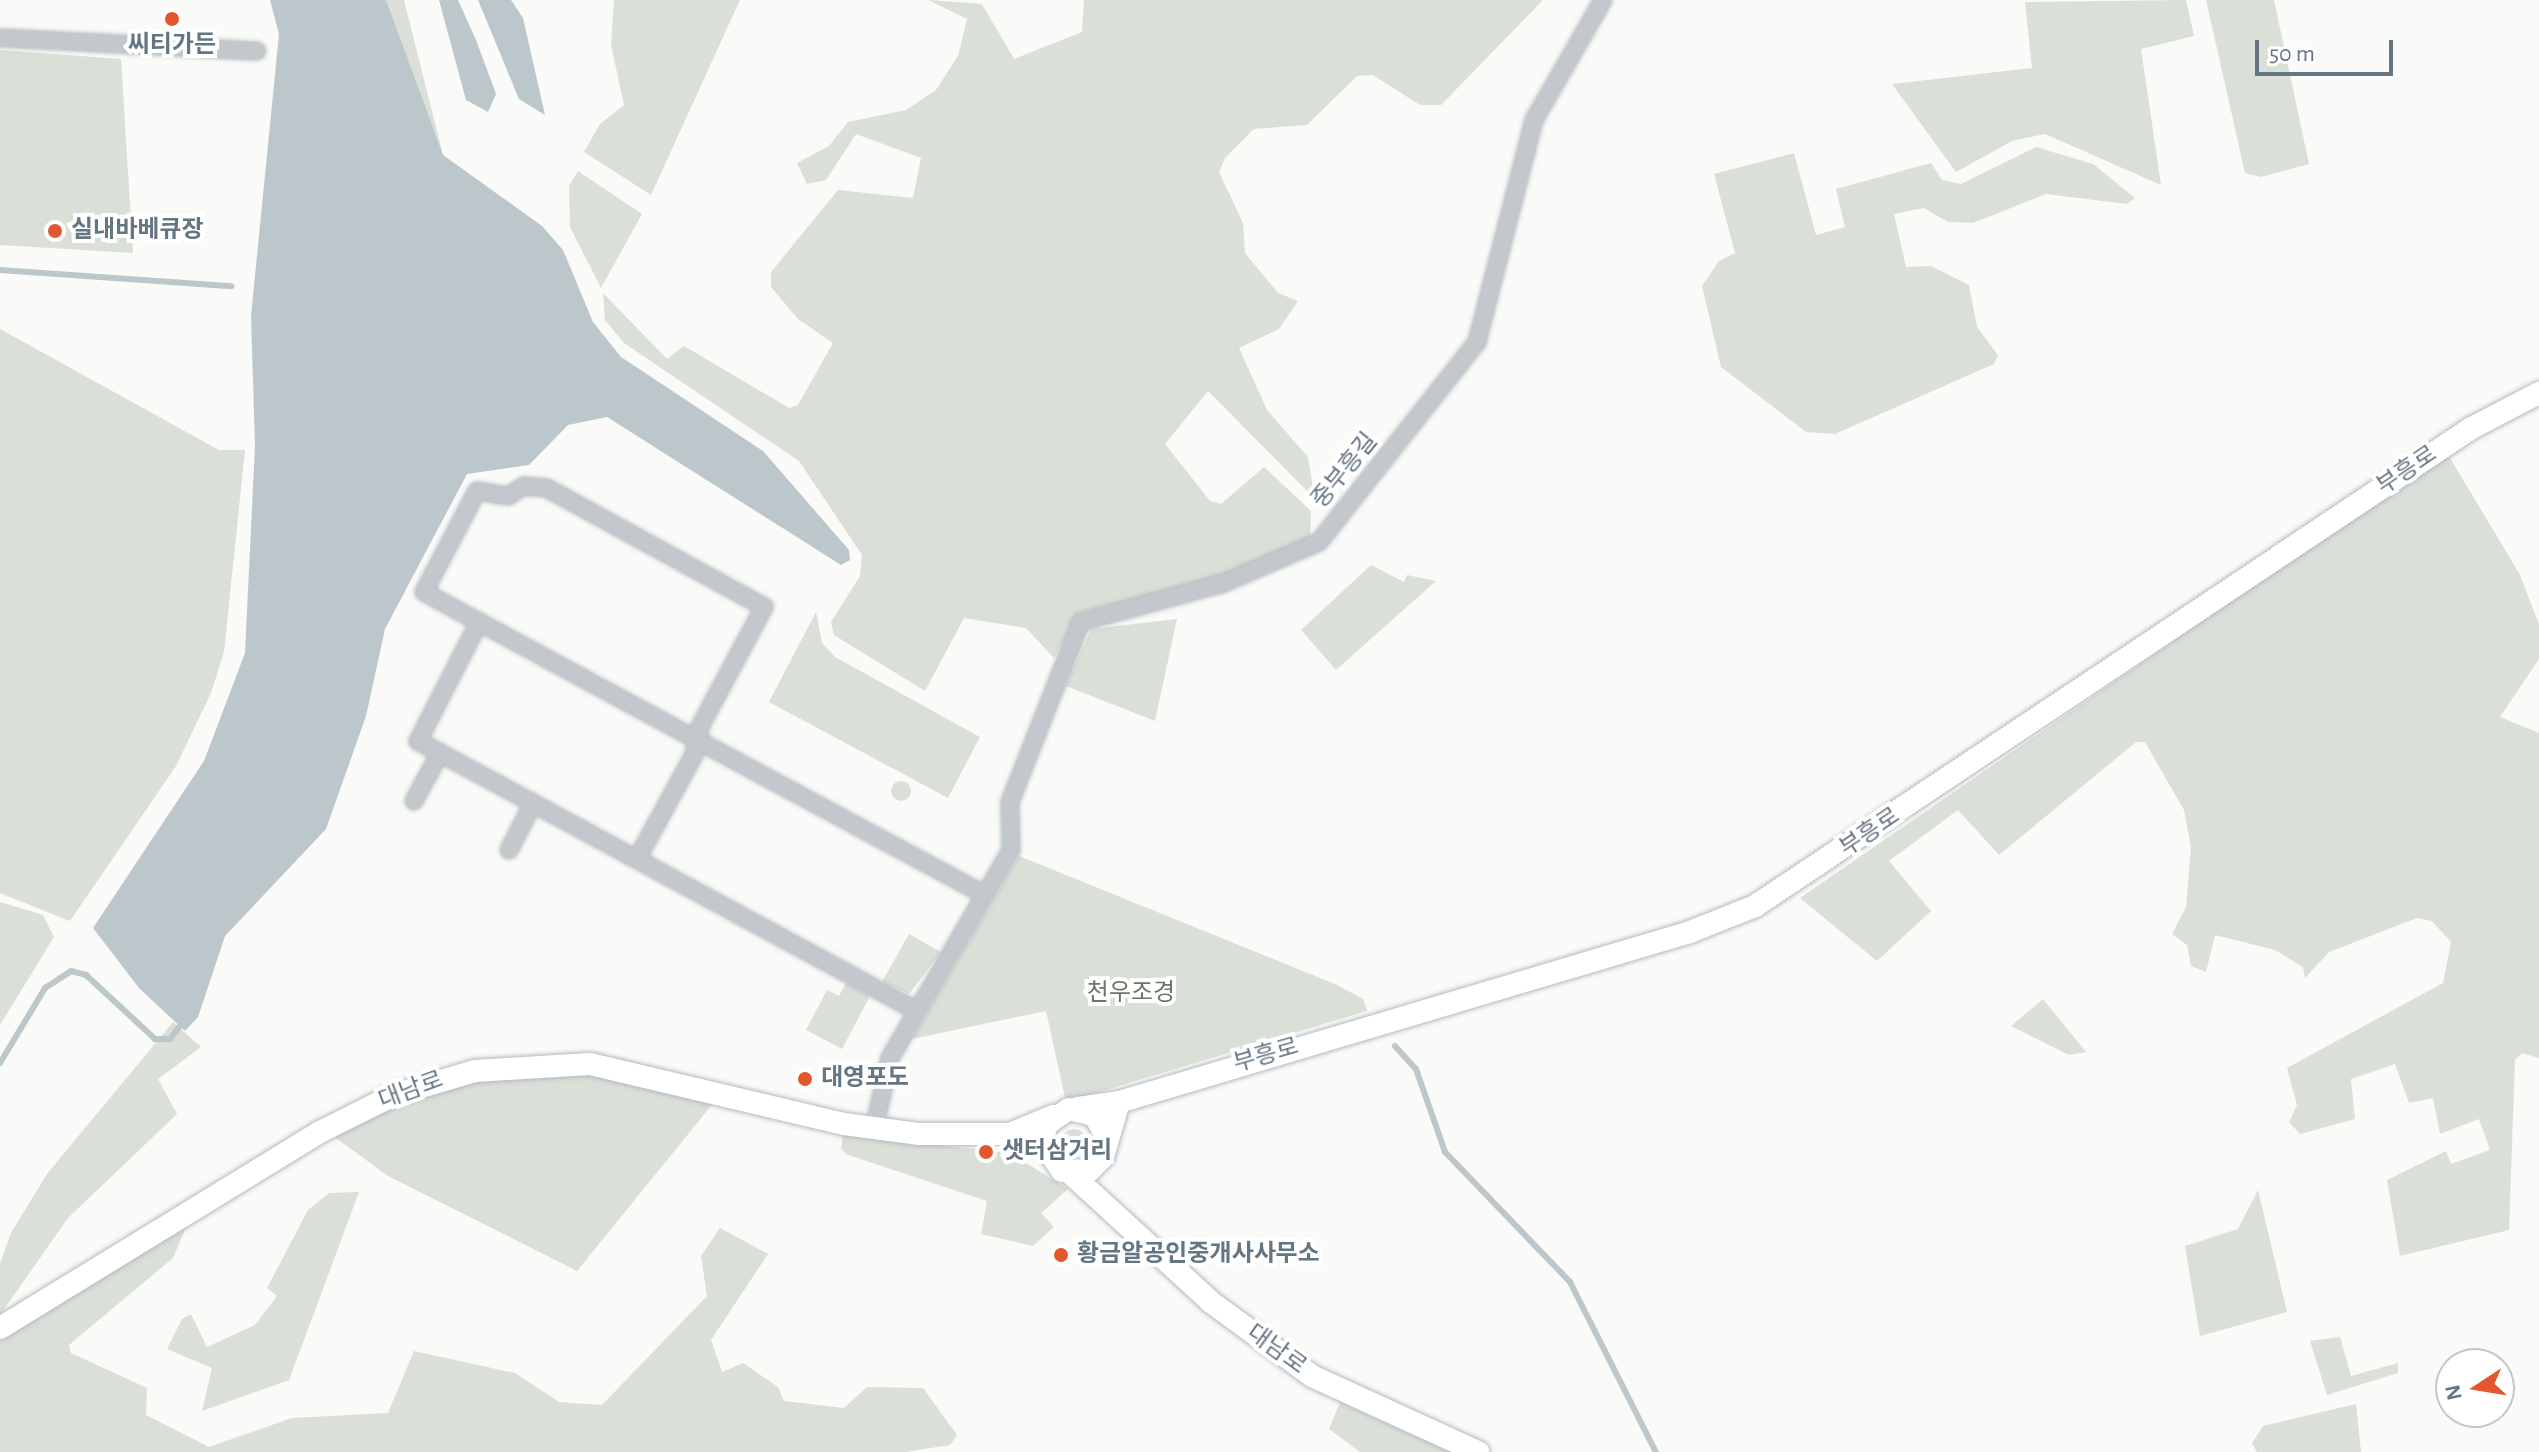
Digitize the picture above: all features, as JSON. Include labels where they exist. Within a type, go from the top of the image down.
[{"type":"street","name":"중부흥길","points":[[985,895],[1013,836],[1010,802],[1081,622],[1304,553],[1461,367],[1485,324],[1534,120],[1603,0]]},
{"type":"street","points":[[0,38],[257,51]]},
{"type":"street","name":"부흥로","points":[[1078,1108],[1119,1102],[1755,906],[2470,429],[2539,393]]},
{"type":"street","points":[[637,859],[697,740],[764,607],[547,488],[471,494],[424,592],[697,740],[985,895],[890,1058],[874,1129]]},
{"type":"street","points":[[479,622],[418,741],[917,1011]]},
{"type":"street","points":[[414,801],[440,753]]},
{"type":"street","points":[[509,850],[533,803]]},
{"type":"street","name":"대남로","points":[[0,1328],[342,1120],[464,1073],[590,1064],[874,1129],[1010,1134]]},
{"type":"street","points":[[1010,1134],[1071,1174],[1105,1147],[1119,1102]]},
{"type":"street","points":[[1010,1134],[1078,1108],[1094,1115],[1105,1147],[1106,1199]]},
{"type":"street","points":[[1048,1159],[1042,1142],[1053,1116]]},
{"type":"street","name":"대남로","points":[[1071,1174],[1106,1199],[1211,1302],[1312,1376],[1478,1452]]},
{"type":"green space","points":[[386,0],[404,0],[443,155],[402,55]]},
{"type":"green space","points":[[614,0],[740,0],[651,195],[584,152],[600,124],[624,105],[611,45]]},
{"type":"green space","points":[[928,0],[982,4],[1014,59],[1082,32],[1084,0],[1543,0],[1441,105],[1420,105],[1373,75],[1357,76],[1307,125],[1254,129],[1225,158],[1219,172],[1243,223],[1245,253],[1278,293],[1298,301],[1279,329],[1239,348],[1267,410],[1308,457],[1315,499],[1208,391],[1165,444],[1210,501],[1221,504],[1264,467],[1311,511],[1310,540],[1225,576],[1079,613],[1054,658],[1026,628],[964,618],[925,691],[834,635],[831,622],[860,576],[862,555],[799,461],[624,343],[605,320],[603,293],[667,359],[684,346],[789,408],[798,405],[833,343],[798,319],[771,287],[771,272],[838,190],[913,198],[921,158],[856,134],[826,180],[807,184],[797,163],[829,146],[848,122],[906,110],[936,90],[958,56],[967,19]]},
{"type":"green space","points":[[2186,0],[2194,36],[2141,49],[2161,185],[2045,134],[2012,141],[1956,172],[1892,84],[2032,68],[2025,2]]},
{"type":"green space","points":[[2206,0],[2274,0],[2309,164],[2261,177],[2245,173]]},
{"type":"green space","points":[[0,50],[121,59],[133,253],[0,245]]},
{"type":"green space","points":[[2036,147],[2093,164],[2135,198],[2127,204],[2046,194],[1973,223],[1948,222],[1924,208],[1894,214],[1906,267],[1931,266],[1969,285],[1977,327],[1998,355],[1994,364],[1835,434],[1806,432],[1721,367],[1702,286],[1719,261],[1735,253],[1714,174],[1794,153],[1816,235],[1845,227],[1836,189],[1931,163],[1942,180],[1961,184]]},
{"type":"green space","points":[[578,171],[642,214],[601,288],[570,227],[569,186]]},
{"type":"green space","points":[[0,329],[219,450],[245,450],[224,652],[211,693],[176,766],[70,921],[0,893]]},
{"type":"green space","points":[[2447,453],[2519,573],[2539,624],[2539,659],[2500,717],[2539,733],[2539,1058],[2522,1053],[2515,1060],[2509,1230],[2400,1256],[2387,1180],[2446,1151],[2451,1164],[2490,1150],[2479,1119],[2440,1134],[2433,1098],[2409,1103],[2395,1064],[2351,1079],[2355,1119],[2300,1134],[2289,1122],[2297,1105],[2287,1068],[2443,983],[2451,942],[2432,921],[2417,918],[2329,952],[2305,978],[2303,967],[2275,950],[2215,935],[2206,972],[2191,966],[2187,945],[2172,934],[2186,907],[2191,847],[2184,810],[2145,742],[2136,742],[1999,855],[1958,810],[1889,861],[1931,911],[1877,961],[1800,898]]},
{"type":"green space","points":[[1371,565],[1404,582],[1407,575],[1436,581],[1336,670],[1301,630]]},
{"type":"green space","points":[[816,612],[822,643],[835,657],[980,737],[948,798],[769,702]]},
{"type":"green space","points":[[1177,619],[1155,721],[1066,686],[1091,629]]},
{"type":"green space","points":[[897,781],[905,781],[911,791],[905,801],[897,801],[891,795],[891,787]]},
{"type":"green space","name":"천우조경","points":[[1019,856],[1335,984],[1363,999],[1367,1011],[1066,1102],[1046,1011],[912,1039]]},
{"type":"green space","points":[[0,902],[43,915],[54,937],[0,1025]]},
{"type":"green space","points":[[909,934],[941,952],[909,994],[882,982]]},
{"type":"green space","points":[[846,983],[870,996],[842,1049],[806,1030],[827,990],[839,996]]},
{"type":"green space","points":[[2043,999],[2086,1052],[2069,1055],[2011,1026]]},
{"type":"green space","points":[[173,1022],[201,1047],[158,1079],[177,1114],[68,1218],[0,1315],[0,1264],[11,1233],[47,1174]]},
{"type":"green space","points":[[584,1071],[715,1101],[577,1271],[388,1176],[336,1138],[335,1131],[385,1105],[472,1079]]},
{"type":"green space","points":[[1074,1129],[1082,1133],[1086,1141],[1082,1149],[1074,1153],[1066,1149],[1062,1141],[1066,1133]]},
{"type":"green space","points":[[843,1135],[1010,1153],[1068,1189],[1041,1213],[1054,1227],[1033,1246],[981,1234],[987,1201],[848,1155],[841,1149]]},
{"type":"green space","points":[[2258,1190],[2287,1312],[2200,1336],[2185,1246],[2238,1229]]},
{"type":"green space","points":[[359,1192],[289,1380],[202,1411],[212,1368],[167,1349],[182,1319],[191,1314],[207,1347],[255,1325],[277,1296],[267,1288],[308,1210],[329,1193]]},
{"type":"green space","points":[[188,1222],[173,1258],[69,1345],[71,1353],[147,1388],[146,1415],[209,1447],[292,1418],[388,1413],[414,1351],[515,1373],[559,1402],[602,1405],[707,1296],[701,1256],[720,1228],[768,1254],[711,1340],[722,1372],[743,1363],[778,1387],[784,1401],[844,1408],[867,1387],[923,1388],[957,1435],[950,1445],[906,1452],[0,1452],[0,1338]]},
{"type":"green space","points":[[2340,1337],[2351,1376],[2398,1363],[2398,1373],[2327,1395],[2310,1341]]},
{"type":"green space","points":[[1340,1402],[1452,1452],[1360,1452],[1329,1429]]},
{"type":"green space","points":[[2356,1404],[2361,1452],[2257,1452],[2252,1443],[2263,1426]]},
{"type":"shaded area","points":[[270,0],[386,0],[443,155],[542,226],[563,250],[593,322],[621,357],[763,451],[849,550],[850,560],[841,565],[607,417],[568,425],[529,465],[467,474],[385,629],[366,716],[326,829],[225,936],[198,1017],[185,1031],[139,988],[93,928],[204,761],[245,653],[255,445],[251,316],[279,34]]},
{"type":"shaded area","points":[[439,0],[458,0],[476,40],[496,94],[488,112],[466,100]]},
{"type":"shaded area","points":[[478,0],[511,0],[523,18],[545,115],[519,99]]},
{"type":"waterway","points":[[0,270],[231,286]]},
{"type":"waterway","points":[[0,1063],[45,988],[71,971],[86,975],[155,1039],[170,1039],[179,1027]]},
{"type":"waterway","points":[[1395,1046],[1416,1069],[1445,1152],[1570,1282],[1656,1452]]},
{"type":"place","name":"씨티가든","points":[[172,19]]},
{"type":"place","name":"실내바베큐장","points":[[55,231]]},
{"type":"place","name":"대영포도","points":[[805,1079]]},
{"type":"place","name":"샛터삼거리","points":[[986,1152]]},
{"type":"place","name":"황금알공인중개사사무소","points":[[1061,1255]]}]
